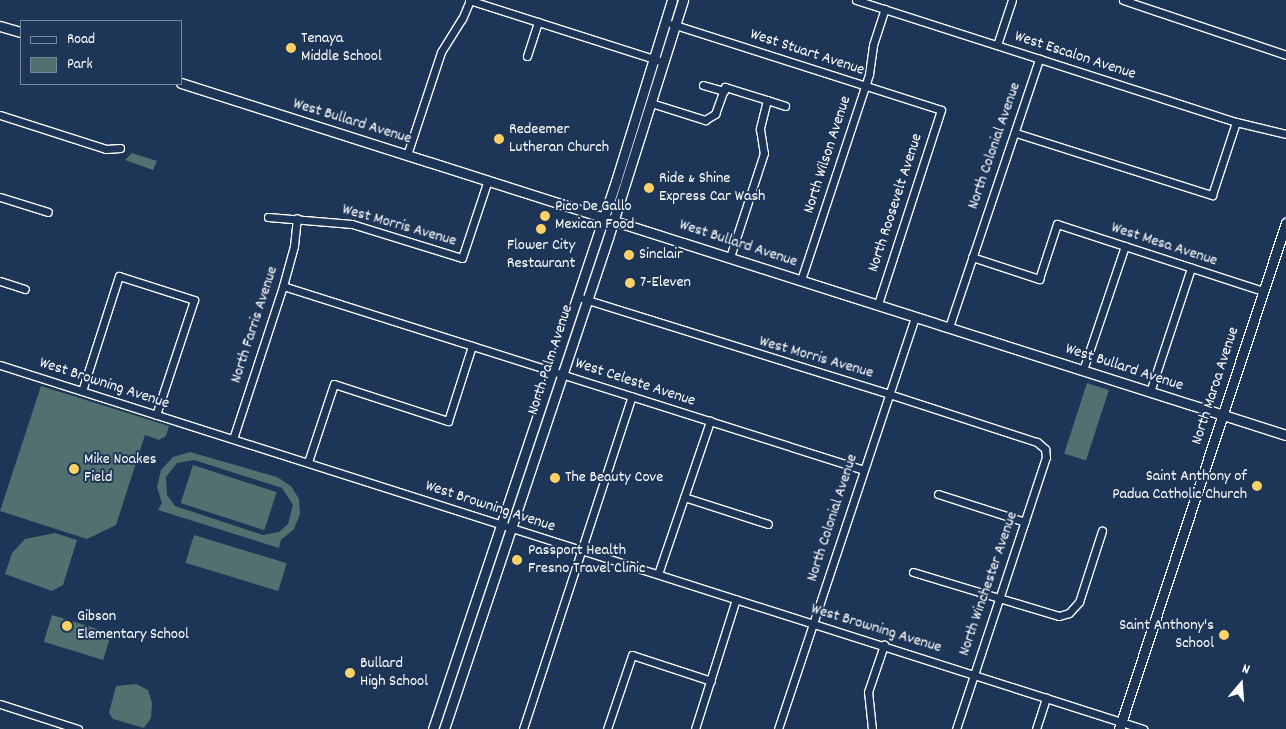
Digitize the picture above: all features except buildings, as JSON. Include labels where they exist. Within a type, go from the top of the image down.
[{"type":"main road","name":"North Palm Avenue","points":[[433,729],[562,374],[604,217],[672,0]]},
{"type":"main road","name":"North Palm Avenue","points":[[444,729],[466,666],[552,372],[614,220],[683,0]]},
{"type":"main road","points":[[0,26],[20,32]]},
{"type":"main road","name":"West Bullard Avenue","points":[[182,83],[878,304],[1286,436]]},
{"type":"main road","points":[[636,150],[632,145],[641,116],[642,94]]},
{"type":"main road","name":"North Maroa Avenue","points":[[1120,726],[1286,223]]},
{"type":"main road","points":[[456,662],[466,666]]},
{"type":"street","points":[[407,155],[441,52],[462,19],[469,0],[663,62]]},
{"type":"street","name":"West Escalon Avenue","points":[[856,0],[1236,122],[1286,134]]},
{"type":"street","points":[[997,45],[1012,0]]},
{"type":"street","points":[[1123,0],[1286,54]]},
{"type":"street","name":"North Wilson Avenue","points":[[801,280],[865,86],[873,45],[885,9]]},
{"type":"street","points":[[527,56],[538,22]]},
{"type":"street","name":"West Stuart Avenue","points":[[665,22],[941,110]]},
{"type":"street","name":"North Colonial Avenue","points":[[949,327],[1016,133],[1039,59]]},
{"type":"street","points":[[703,85],[724,92]]},
{"type":"street","points":[[651,103],[709,120],[715,114],[725,87],[785,106]]},
{"type":"street","points":[[730,257],[764,153],[760,129],[767,100]]},
{"type":"street","name":"North Roosevelt Avenue","points":[[878,304],[941,110]]},
{"type":"street","points":[[0,115],[106,149],[120,148]]},
{"type":"street","points":[[1016,133],[1212,195],[1236,122]]},
{"type":"street","name":"West Morris Avenue","points":[[268,218],[297,218],[352,224],[462,258],[488,180]]},
{"type":"street","points":[[0,197],[48,212]]},
{"type":"street","name":"North Farris Avenue","points":[[233,439],[294,246],[297,218]]},
{"type":"street","name":"West Mesa Avenue","points":[[972,257],[1039,279],[1057,224],[1263,291]]},
{"type":"street","points":[[1083,370],[1125,246]]},
{"type":"street","points":[[1150,392],[1191,268]]},
{"type":"street","points":[[82,391],[119,276],[194,300],[156,415]]},
{"type":"street","points":[[0,281],[25,289]]},
{"type":"street","name":"West Celeste Avenue","points":[[282,286],[864,470]]},
{"type":"street","name":"West Morris Avenue","points":[[582,298],[889,394],[1037,442],[1045,448]]},
{"type":"street","name":"North Colonial Avenue","points":[[778,729],[915,316]]},
{"type":"street","points":[[308,462],[334,384],[448,421],[472,346]]},
{"type":"street","name":"West Browning Avenue","points":[[0,365],[974,674],[1046,698],[1120,726],[1143,729]]},
{"type":"street","points":[[523,729],[632,396]]},
{"type":"street","points":[[658,574],[710,421]]},
{"type":"street","name":"North Winchester Avenue","points":[[956,729],[1046,457],[1045,448]]},
{"type":"street","points":[[938,494],[1025,522]]},
{"type":"street","points":[[684,497],[768,524]]},
{"type":"street","points":[[913,572],[1048,615],[1069,613],[1079,602],[1102,531]]},
{"type":"street","points":[[695,729],[736,599]]},
{"type":"street","points":[[872,729],[868,692],[884,645]]},
{"type":"street","points":[[607,729],[632,655],[711,681]]},
{"type":"street","points":[[1036,729],[1046,698]]},
{"type":"street","points":[[0,704],[78,729]]},
{"type":"green space","points":[[132,153],[157,161],[153,170],[125,160]]},
{"type":"green space","points":[[1087,383],[1109,390],[1086,460],[1064,453]]},
{"type":"green space","name":"Mike Noakes Field","points":[[41,386],[169,426],[166,436],[159,440],[145,435],[116,525],[87,539],[0,511]]},
{"type":"green space","points":[[190,452],[277,477],[291,486],[299,499],[300,514],[294,529],[281,540],[279,548],[158,510],[162,503],[157,487],[161,470],[173,457]],"holes":[[[194,460],[282,488],[293,505],[288,524],[279,532],[263,535],[175,506],[167,495],[166,477],[177,463]]]},
{"type":"green space","points":[[193,465],[277,492],[264,530],[181,503]]},
{"type":"green space","points":[[55,533],[77,540],[63,585],[52,591],[5,574],[12,553],[25,539]]},
{"type":"green space","points":[[194,535],[287,563],[278,591],[186,563]]},
{"type":"green space","points":[[52,615],[111,633],[103,660],[44,642]]},
{"type":"green space","points":[[136,684],[148,690],[152,703],[151,718],[144,728],[113,719],[109,713],[116,686]]},
{"type":"place","name":"Tenaya Middle School","points":[[291,48]]},
{"type":"place","name":"Redeemer Lutheran Church","points":[[499,139]]},
{"type":"place","name":"Ride & Shine Express Car Wash","points":[[649,188]]},
{"type":"place","name":"Pico De Gallo Mexican Food","points":[[545,216]]},
{"type":"place","name":"Flower City Restaurant","points":[[541,229]]},
{"type":"place","name":"Sinclair","points":[[629,255]]},
{"type":"place","name":"7-Eleven","points":[[630,283]]},
{"type":"place","name":"Mike Noakes Field","points":[[74,469]]},
{"type":"place","name":"The Beauty Cove","points":[[555,478]]},
{"type":"place","name":"Saint Anthony of Padua Catholic Church","points":[[1257,486]]},
{"type":"place","name":"Passport Health Fresno Travel Clinic","points":[[517,560]]},
{"type":"place","name":"Gibson Elementary School","points":[[67,626]]},
{"type":"place","name":"Saint Anthony's School","points":[[1224,635]]},
{"type":"place","name":"Bullard High School","points":[[350,673]]}]
